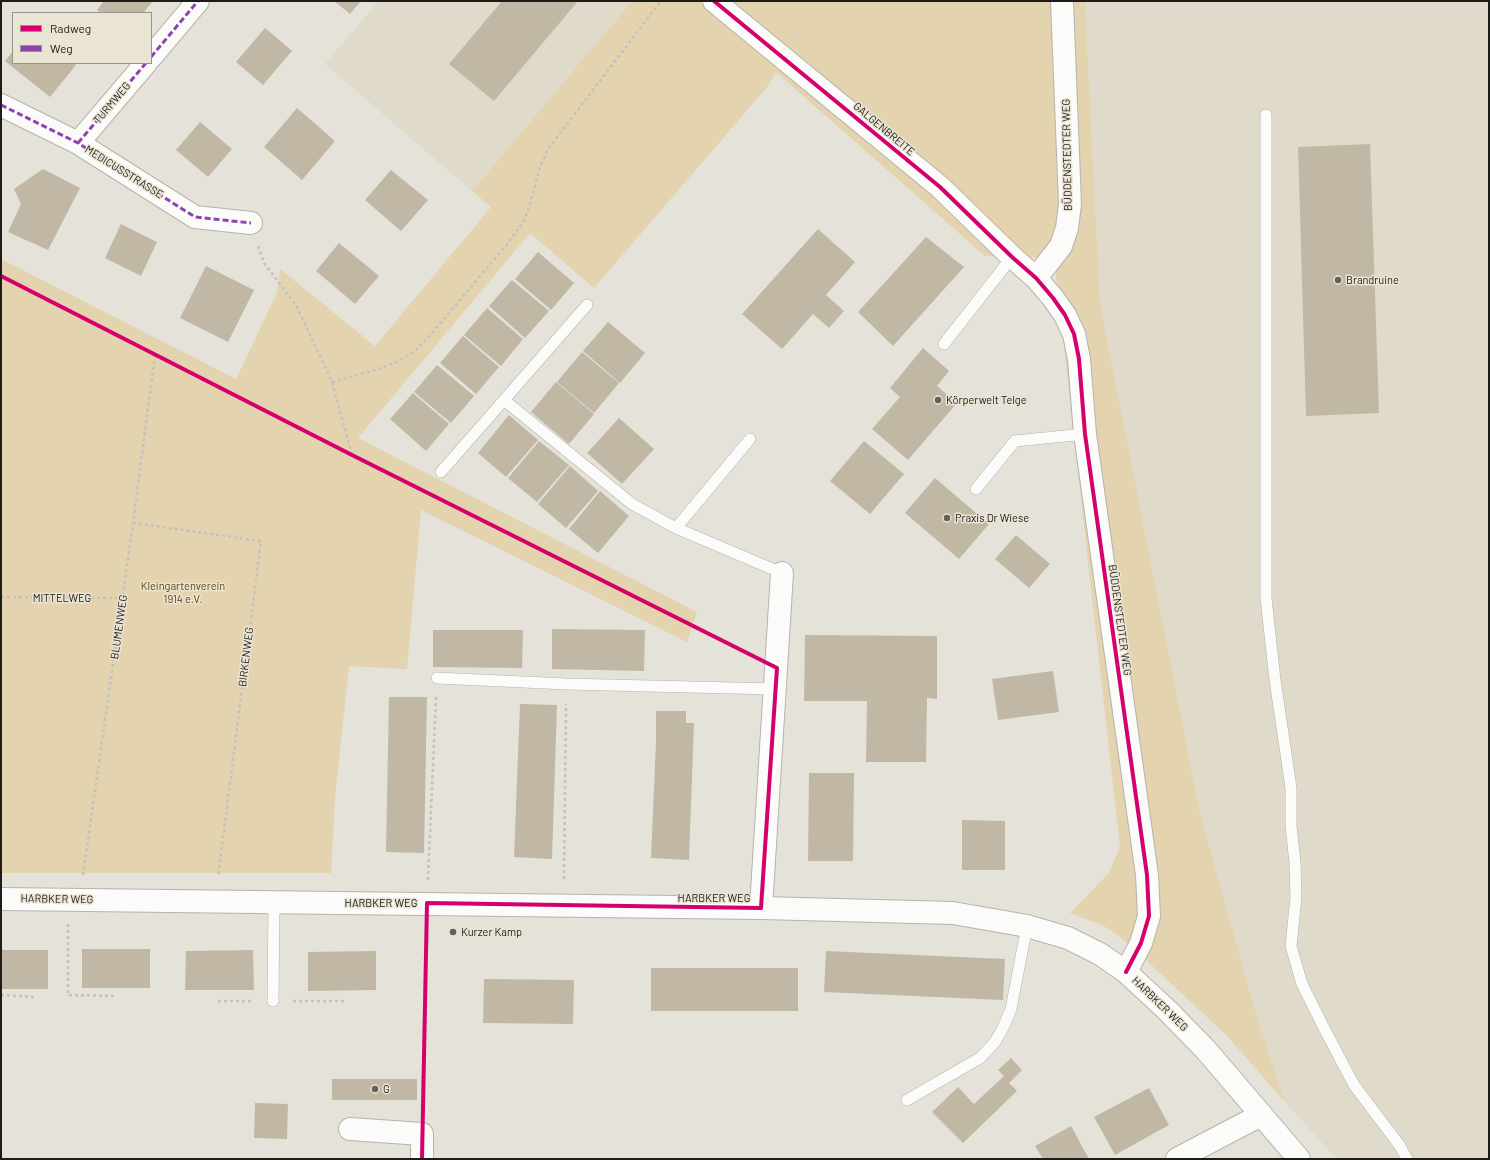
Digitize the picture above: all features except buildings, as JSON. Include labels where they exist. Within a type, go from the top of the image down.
[{"type":"street","points":[[152,56],[198,1]]},
{"type":"street","name":"GALGENBREITE","points":[[714,1],[940,187],[1012,257],[1036,278]]},
{"type":"street","name":"BÜDDENSTEDTER WEG","points":[[1062,1],[1070,204],[1067,228],[1061,246],[1036,278],[1065,315],[1074,334],[1079,359],[1085,434],[1147,874],[1148,916],[1141,942],[1126,972]]},
{"type":"street","name":"TURMWEG","points":[[78,143],[145,64]]},
{"type":"street","name":"MEDICUSSTRASSE","points":[[1,105],[78,143],[194,217],[251,223]]},
{"type":"street","name":"HARBKER WEG","points":[[761,908],[782,573]]},
{"type":"street","name":"HARBKER WEG","points":[[1,899],[427,903],[761,908],[954,913],[1027,926],[1068,938],[1100,954],[1126,972],[1167,1010],[1206,1050],[1299,1159]]},
{"type":"street","points":[[1177,1159],[1261,1115]]},
{"type":"street","points":[[350,1129],[422,1134],[422,1159]]},
{"type":"lane","points":[[1266,115],[1266,598],[1275,680],[1290,788],[1296,897],[1291,946],[1302,984],[1324,1030],[1350,1078],[1400,1146],[1407,1159]]},
{"type":"lane","points":[[944,344],[1012,257]]},
{"type":"lane","points":[[441,472],[587,305]]},
{"type":"lane","points":[[504,400],[632,504],[676,528],[782,573]]},
{"type":"lane","points":[[976,489],[1015,441],[1085,434]]},
{"type":"lane","points":[[676,528],[750,439]]},
{"type":"lane","points":[[437,678],[566,684],[775,689]]},
{"type":"lane","points":[[273,1001],[274,902]]},
{"type":"lane","points":[[907,1100],[980,1058],[995,1042],[1003,1028],[1011,1008],[1027,926]]},
{"type":"path","points":[[332,382],[382,368],[400,361],[415,351],[427,338],[509,242],[524,221],[532,201],[540,167],[548,149],[660,1]]},
{"type":"path","points":[[251,223],[264,263],[296,307],[332,382],[352,455]]},
{"type":"path","points":[[422,1134],[427,903],[437,678]]},
{"type":"path","points":[[563,906],[566,684]]},
{"type":"path","points":[[1,995],[36,996]]},
{"type":"shaded area","points":[[379,1],[632,1],[472,191],[325,64]]},
{"type":"shaded area","points":[[1085,1],[1489,1],[1489,1159],[1337,1159],[1285,1102],[1254,1007],[1200,813],[1100,303]]},
{"type":"green space","name":"Kleingartenverein 1914 e.V.","points":[[632,1],[1085,1],[1100,303],[1200,813],[1254,1007],[1285,1102],[1227,1036],[1129,944],[1104,926],[1070,913],[1109,873],[1120,847],[1054,258],[985,256],[776,72],[768,86],[594,288],[530,233],[358,438],[697,612],[687,642],[421,510],[407,669],[349,666],[335,797],[331,873],[1,873],[1,259],[236,379],[277,293],[280,269],[375,346],[491,207],[472,191]]},
{"type":"marked path","points":[[152,56],[198,1]]},
{"type":"marked path","points":[[78,143],[145,64]]},
{"type":"marked path","points":[[1,105],[78,143],[195,217],[251,223]]},
{"type":"cycle path","points":[[714,1],[940,187],[1012,257],[1036,278],[1065,315],[1074,334],[1079,359],[1085,434],[1147,875],[1149,916],[1141,943],[1126,972]]},
{"type":"cycle path","points":[[1,276],[352,455],[777,668],[761,908],[427,903],[422,1159]]},
{"type":"place","name":"Brandruine","points":[[1338,280]]},
{"type":"place","name":"Körperwelt Telge","points":[[938,400]]},
{"type":"place","name":"Praxis Dr Wiese","points":[[947,518]]},
{"type":"place","name":"Kurzer Kamp","points":[[453,932]]},
{"type":"place","name":"G","points":[[375,1089]]}]
